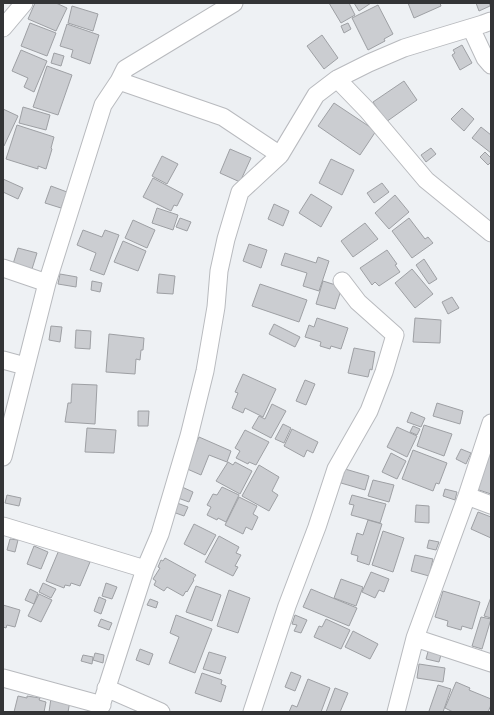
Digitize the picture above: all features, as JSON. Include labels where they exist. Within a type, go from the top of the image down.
[{"type":"street","points":[[3,28],[24,3]]},
{"type":"street","points":[[3,456],[47,282],[103,105],[125,69],[234,3]]},
{"type":"street","points":[[3,678],[100,708],[145,569],[160,534],[189,436],[205,371],[216,307],[219,271],[226,239],[240,192],[280,155],[316,95],[337,79],[404,48],[491,21]]},
{"type":"street","points":[[471,28],[485,58],[491,65]]},
{"type":"street","points":[[337,79],[366,110],[426,180],[491,234]]},
{"type":"street","points":[[119,81],[223,117],[280,155]]},
{"type":"street","points":[[3,268],[47,282]]},
{"type":"street","points":[[252,712],[286,606],[317,527],[336,469],[369,411],[384,372],[395,335],[358,302],[342,281]]},
{"type":"street","points":[[3,360],[25,366]]},
{"type":"street","points":[[396,712],[415,638],[467,496],[491,423]]},
{"type":"street","points":[[467,496],[491,506]]},
{"type":"street","points":[[3,526],[145,569]]},
{"type":"street","points":[[415,638],[491,663]]},
{"type":"street","points":[[106,688],[161,712]]},
{"type":"building","points":[[35,3],[56,3],[67,8],[56,31],[28,19]]},
{"type":"building","points":[[329,3],[349,3],[355,15],[341,23]]},
{"type":"building","points":[[354,3],[371,3],[359,11]]},
{"type":"building","points":[[408,3],[440,3],[441,6],[414,18]]},
{"type":"building","points":[[476,3],[489,3],[490,6],[479,11]]},
{"type":"building","points":[[378,5],[393,34],[384,39],[385,41],[368,50],[352,18]]},
{"type":"building","points":[[72,6],[98,14],[93,31],[68,23]]},
{"type":"building","points":[[30,23],[56,33],[47,56],[21,46]]},
{"type":"building","points":[[348,23],[351,29],[344,33],[341,26]]},
{"type":"building","points":[[67,24],[99,35],[90,64],[71,57],[73,50],[60,46]]},
{"type":"building","points":[[322,35],[338,58],[324,69],[307,46]]},
{"type":"building","points":[[462,45],[472,63],[460,70],[452,55],[455,53],[453,50]]},
{"type":"building","points":[[21,50],[47,61],[34,92],[24,87],[28,78],[12,71]]},
{"type":"building","points":[[54,53],[64,56],[61,66],[51,63]]},
{"type":"building","points":[[47,66],[72,75],[58,115],[33,107]]},
{"type":"building","points":[[404,81],[417,100],[386,122],[373,102]]},
{"type":"building","points":[[334,103],[376,131],[360,155],[318,126]]},
{"type":"building","points":[[23,107],[50,115],[46,130],[19,123]]},
{"type":"building","points":[[462,108],[474,119],[464,131],[451,119]]},
{"type":"building","points":[[3,109],[18,116],[4,146],[3,145]]},
{"type":"building","points":[[17,125],[54,137],[46,169],[38,166],[38,169],[6,159]]},
{"type":"building","points":[[481,127],[491,135],[491,153],[472,138]]},
{"type":"building","points":[[431,148],[436,154],[426,162],[421,155]]},
{"type":"building","points":[[230,149],[251,158],[240,182],[220,173]]},
{"type":"building","points":[[485,152],[491,158],[491,162],[488,165],[480,157]]},
{"type":"building","points":[[162,156],[178,164],[167,184],[152,176]]},
{"type":"building","points":[[331,159],[354,170],[342,195],[319,183]]},
{"type":"building","points":[[153,178],[183,194],[177,206],[174,205],[171,211],[143,197]]},
{"type":"building","points":[[3,179],[23,188],[18,199],[3,192]]},
{"type":"building","points":[[382,183],[389,192],[374,203],[367,193]]},
{"type":"building","points":[[51,186],[67,192],[61,208],[45,203]]},
{"type":"building","points":[[311,194],[332,207],[321,227],[299,213]]},
{"type":"building","points":[[395,195],[409,212],[389,229],[375,213]]},
{"type":"building","points":[[274,204],[289,211],[283,226],[268,219]]},
{"type":"building","points":[[157,208],[178,215],[173,230],[152,223]]},
{"type":"building","points":[[180,218],[191,222],[187,231],[176,227]]},
{"type":"building","points":[[409,218],[425,239],[428,237],[433,243],[412,258],[392,231]]},
{"type":"building","points":[[133,220],[155,230],[147,248],[125,238]]},
{"type":"building","points":[[365,223],[378,239],[353,257],[341,241]]},
{"type":"building","points":[[83,230],[102,237],[105,230],[119,235],[104,275],[90,270],[96,253],[77,245]]},
{"type":"building","points":[[123,241],[146,251],[138,271],[114,262]]},
{"type":"building","points":[[249,244],[267,250],[261,268],[243,261]]},
{"type":"building","points":[[18,248],[37,253],[32,269],[13,264]]},
{"type":"building","points":[[387,250],[397,264],[395,265],[400,272],[379,286],[375,282],[372,285],[360,268]]},
{"type":"building","points":[[285,253],[316,263],[318,257],[329,261],[319,291],[303,286],[307,273],[281,265]]},
{"type":"building","points":[[424,259],[437,279],[429,284],[416,265]]},
{"type":"building","points":[[412,269],[433,294],[415,308],[395,283]]},
{"type":"building","points":[[60,274],[77,277],[76,287],[58,284]]},
{"type":"building","points":[[159,274],[175,276],[173,294],[157,293]]},
{"type":"building","points":[[92,281],[102,283],[100,292],[91,290]]},
{"type":"building","points":[[323,281],[342,287],[335,309],[316,304]]},
{"type":"building","points":[[260,284],[307,300],[299,322],[252,306]]},
{"type":"building","points":[[452,297],[459,308],[448,314],[442,302]]},
{"type":"building","points":[[317,318],[348,328],[341,349],[331,346],[330,349],[320,346],[321,342],[305,337],[309,325],[314,327]]},
{"type":"building","points":[[415,318],[441,320],[440,343],[413,342]]},
{"type":"building","points":[[274,324],[300,337],[295,347],[269,334]]},
{"type":"building","points":[[51,326],[62,327],[60,342],[49,340]]},
{"type":"building","points":[[76,330],[91,331],[90,349],[75,348]]},
{"type":"building","points":[[109,334],[144,338],[140,360],[136,359],[135,374],[106,372]]},
{"type":"building","points":[[354,348],[375,352],[372,370],[370,369],[368,377],[348,373]]},
{"type":"building","points":[[243,374],[276,389],[263,417],[245,408],[243,413],[232,408],[238,393],[235,392]]},
{"type":"building","points":[[305,380],[315,384],[306,405],[296,401]]},
{"type":"building","points":[[72,384],[97,385],[95,424],[65,422],[68,403],[71,403]]},
{"type":"building","points":[[437,403],[463,411],[460,424],[433,416]]},
{"type":"building","points":[[272,404],[286,411],[271,438],[252,428],[259,416],[265,419]]},
{"type":"building","points":[[138,411],[149,411],[148,426],[138,426]]},
{"type":"building","points":[[411,412],[425,418],[421,427],[407,422]]},
{"type":"building","points":[[283,424],[291,428],[284,443],[275,439]]},
{"type":"building","points":[[424,425],[452,434],[444,456],[417,446]]},
{"type":"building","points":[[413,426],[420,429],[417,435],[410,432]]},
{"type":"building","points":[[397,427],[417,436],[407,457],[387,447]]},
{"type":"building","points":[[87,428],[116,430],[114,453],[85,452]]},
{"type":"building","points":[[292,429],[318,442],[313,453],[307,450],[304,457],[284,446]]},
{"type":"building","points":[[245,430],[269,442],[256,465],[249,462],[248,464],[236,458],[240,451],[235,448]]},
{"type":"building","points":[[199,437],[231,451],[227,462],[209,455],[201,475],[185,468]]},
{"type":"building","points":[[491,447],[491,494],[473,488]]},
{"type":"building","points":[[461,449],[471,453],[466,464],[456,459]]},
{"type":"building","points":[[413,450],[447,463],[439,484],[436,483],[433,491],[402,479]]},
{"type":"building","points":[[391,453],[406,461],[397,479],[382,472]]},
{"type":"building","points":[[228,462],[233,465],[235,462],[252,471],[240,494],[216,481]]},
{"type":"building","points":[[259,465],[279,477],[272,491],[278,495],[269,511],[242,496]]},
{"type":"building","points":[[345,469],[369,476],[365,490],[341,483]]},
{"type":"building","points":[[373,480],[394,485],[389,502],[368,496]]},
{"type":"building","points":[[182,487],[193,492],[189,502],[178,498]]},
{"type":"building","points":[[222,487],[239,495],[226,522],[218,518],[217,520],[207,515],[211,507],[207,505],[213,494],[217,495]]},
{"type":"building","points":[[445,489],[457,492],[455,500],[443,496]]},
{"type":"building","points":[[7,495],[21,498],[19,506],[5,503]]},
{"type":"building","points":[[352,495],[386,504],[380,523],[351,515],[354,505],[349,504]]},
{"type":"building","points":[[239,497],[257,506],[253,514],[258,517],[252,530],[246,527],[243,534],[225,525]]},
{"type":"building","points":[[177,503],[188,507],[184,516],[173,512]]},
{"type":"building","points":[[416,505],[429,506],[429,523],[415,522]]},
{"type":"building","points":[[478,512],[491,517],[491,538],[471,529]]},
{"type":"building","points":[[368,520],[382,524],[369,565],[357,561],[358,556],[351,554],[357,533],[363,535]]},
{"type":"building","points":[[194,524],[216,535],[205,555],[184,544]]},
{"type":"building","points":[[383,531],[404,538],[393,572],[372,565]]},
{"type":"building","points":[[219,536],[239,547],[236,553],[241,555],[235,566],[238,567],[233,576],[205,562]]},
{"type":"building","points":[[10,539],[18,540],[15,552],[7,550]]},
{"type":"building","points":[[429,540],[439,542],[436,550],[427,548]]},
{"type":"building","points":[[34,546],[48,552],[41,569],[27,564]]},
{"type":"building","points":[[59,550],[90,562],[80,586],[71,583],[70,586],[65,585],[64,588],[46,581]]},
{"type":"building","points":[[415,555],[433,559],[429,576],[411,571]]},
{"type":"building","points":[[165,558],[196,575],[187,592],[186,591],[183,596],[167,587],[164,591],[154,585],[156,581],[153,579],[160,568],[158,567],[161,560],[163,561]]},
{"type":"building","points":[[371,572],[389,579],[384,592],[379,590],[375,598],[362,592]]},
{"type":"building","points":[[341,579],[363,587],[356,606],[334,598]]},
{"type":"building","points":[[43,583],[56,589],[51,598],[39,592]]},
{"type":"building","points":[[106,583],[117,587],[112,599],[102,596]]},
{"type":"building","points":[[196,586],[221,595],[212,621],[186,612]]},
{"type":"building","points":[[30,589],[38,593],[34,604],[25,600]]},
{"type":"building","points":[[311,589],[357,608],[349,626],[303,607]]},
{"type":"building","points":[[229,590],[250,598],[238,633],[217,626]]},
{"type":"building","points":[[443,591],[480,602],[472,629],[462,626],[461,630],[447,626],[448,621],[435,617]]},
{"type":"building","points":[[39,594],[52,600],[41,622],[28,616]]},
{"type":"building","points":[[99,597],[106,600],[101,614],[94,611]]},
{"type":"building","points":[[491,597],[491,618],[484,616]]},
{"type":"building","points":[[150,599],[158,602],[156,608],[147,605]]},
{"type":"building","points":[[3,605],[20,610],[15,627],[7,625],[6,628],[3,627]]},
{"type":"building","points":[[176,615],[212,629],[195,673],[169,663],[179,637],[170,633]]},
{"type":"building","points":[[295,615],[307,620],[301,633],[294,631],[297,625],[292,624]]},
{"type":"building","points":[[481,617],[491,619],[482,649],[472,646]]},
{"type":"building","points":[[101,619],[112,623],[109,630],[98,626]]},
{"type":"building","points":[[326,619],[350,630],[341,649],[314,637],[319,626],[322,627]]},
{"type":"building","points":[[353,631],[378,644],[370,659],[345,647]]},
{"type":"building","points":[[429,648],[442,651],[439,662],[426,659]]},
{"type":"building","points":[[140,649],[153,654],[149,665],[136,660]]},
{"type":"building","points":[[209,652],[226,657],[220,674],[203,669]]},
{"type":"building","points":[[95,653],[104,655],[103,663],[93,660]]},
{"type":"building","points":[[83,655],[93,657],[92,664],[81,661]]},
{"type":"building","points":[[419,664],[445,668],[443,682],[417,678]]},
{"type":"building","points":[[291,672],[301,676],[295,691],[285,687]]},
{"type":"building","points":[[202,673],[222,680],[221,684],[226,686],[221,702],[195,693]]},
{"type":"building","points":[[308,679],[330,688],[321,712],[289,712],[292,705],[297,707]]},
{"type":"building","points":[[456,682],[470,688],[469,690],[491,699],[491,705],[488,712],[453,712],[445,708]]},
{"type":"building","points":[[438,685],[451,689],[443,712],[432,712],[429,711]]},
{"type":"building","points":[[335,688],[348,693],[340,712],[326,712]]},
{"type":"building","points":[[18,696],[40,698],[39,700],[46,702],[44,712],[14,712]]},
{"type":"building","points":[[51,698],[70,701],[68,712],[49,712]]}]
